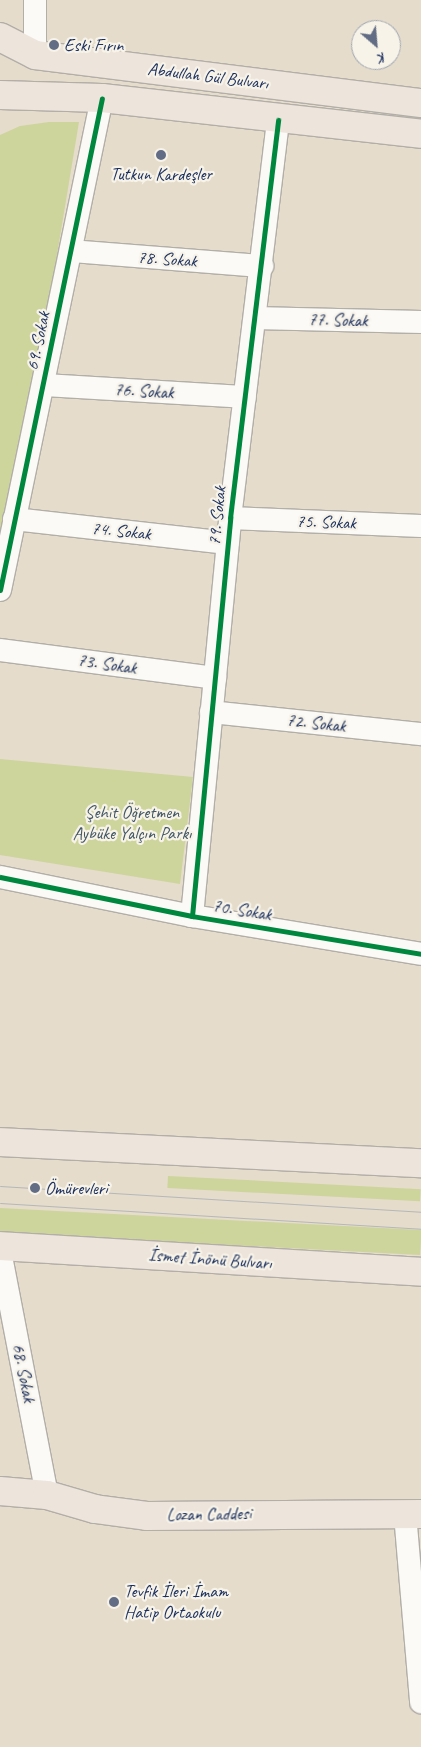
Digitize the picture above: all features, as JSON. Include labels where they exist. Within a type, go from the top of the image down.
[{"type":"main road","name":"Abdullah Gül Bulvarı","points":[[0,37],[35,55],[421,103]]},
{"type":"main road","name":"Abdullah Gül Bulvarı","points":[[0,96],[102,98],[278,120],[421,134]]},
{"type":"main road","points":[[0,1142],[421,1163]]},
{"type":"main road","name":"İsmet İnönü Bulvarı","points":[[0,1246],[421,1272]]},
{"type":"main road","name":"Lozan Caddesi","points":[[0,1491],[47,1496],[95,1508],[147,1516],[413,1514]]},
{"type":"street","points":[[35,0],[35,55]]},
{"type":"street","name":"69. Sokak","points":[[0,590],[102,98]]},
{"type":"street","name":"79. Sokak","points":[[192,916],[230,518],[262,266],[278,120]]},
{"type":"street","name":"78. Sokak","points":[[71,252],[262,266]]},
{"type":"street","name":"77. Sokak","points":[[255,318],[421,322]]},
{"type":"street","name":"76. Sokak","points":[[43,385],[245,397]]},
{"type":"street","name":"75. Sokak","points":[[230,518],[421,526]]},
{"type":"street","name":"74. Sokak","points":[[14,519],[228,543]]},
{"type":"street","name":"73. Sokak","points":[[0,650],[215,678]]},
{"type":"street","name":"72. Sokak","points":[[212,712],[421,734]]},
{"type":"street","name":"70. Sokak","points":[[0,878],[192,916],[421,954]]},
{"type":"street","name":"68. Sokak","points":[[0,1251],[47,1496]]},
{"type":"street","points":[[413,1514],[421,1702]]},
{"type":"green space","points":[[49,122],[79,122],[49,303],[0,541],[0,135],[20,126]]},
{"type":"green space","name":"Şehit Öğretmen Aybüke Yalçın Parkı","points":[[0,759],[193,777],[180,884],[0,855]]},
{"type":"green space","points":[[168,1176],[421,1189],[420,1201],[167,1188]]},
{"type":"green space","points":[[0,1208],[421,1230],[420,1255],[0,1233]]},
{"type":"tram line","points":[[0,1186],[421,1212]]},
{"type":"tram line","points":[[0,1203],[421,1229]]},
{"type":"cycle path","points":[[0,590],[102,98]]},
{"type":"cycle path","points":[[192,916],[230,518],[278,120]]},
{"type":"cycle path","points":[[0,877],[192,916],[421,954]]},
{"type":"place","name":"Eski Fırın","points":[[54,45]]},
{"type":"place","name":"Tutkun Kardeşler","points":[[161,155]]},
{"type":"place","name":"Ömürevleri","points":[[35,1188]]},
{"type":"place","name":"Tevfik İleri İmam Hatip Ortaokulu","points":[[114,1602]]}]
